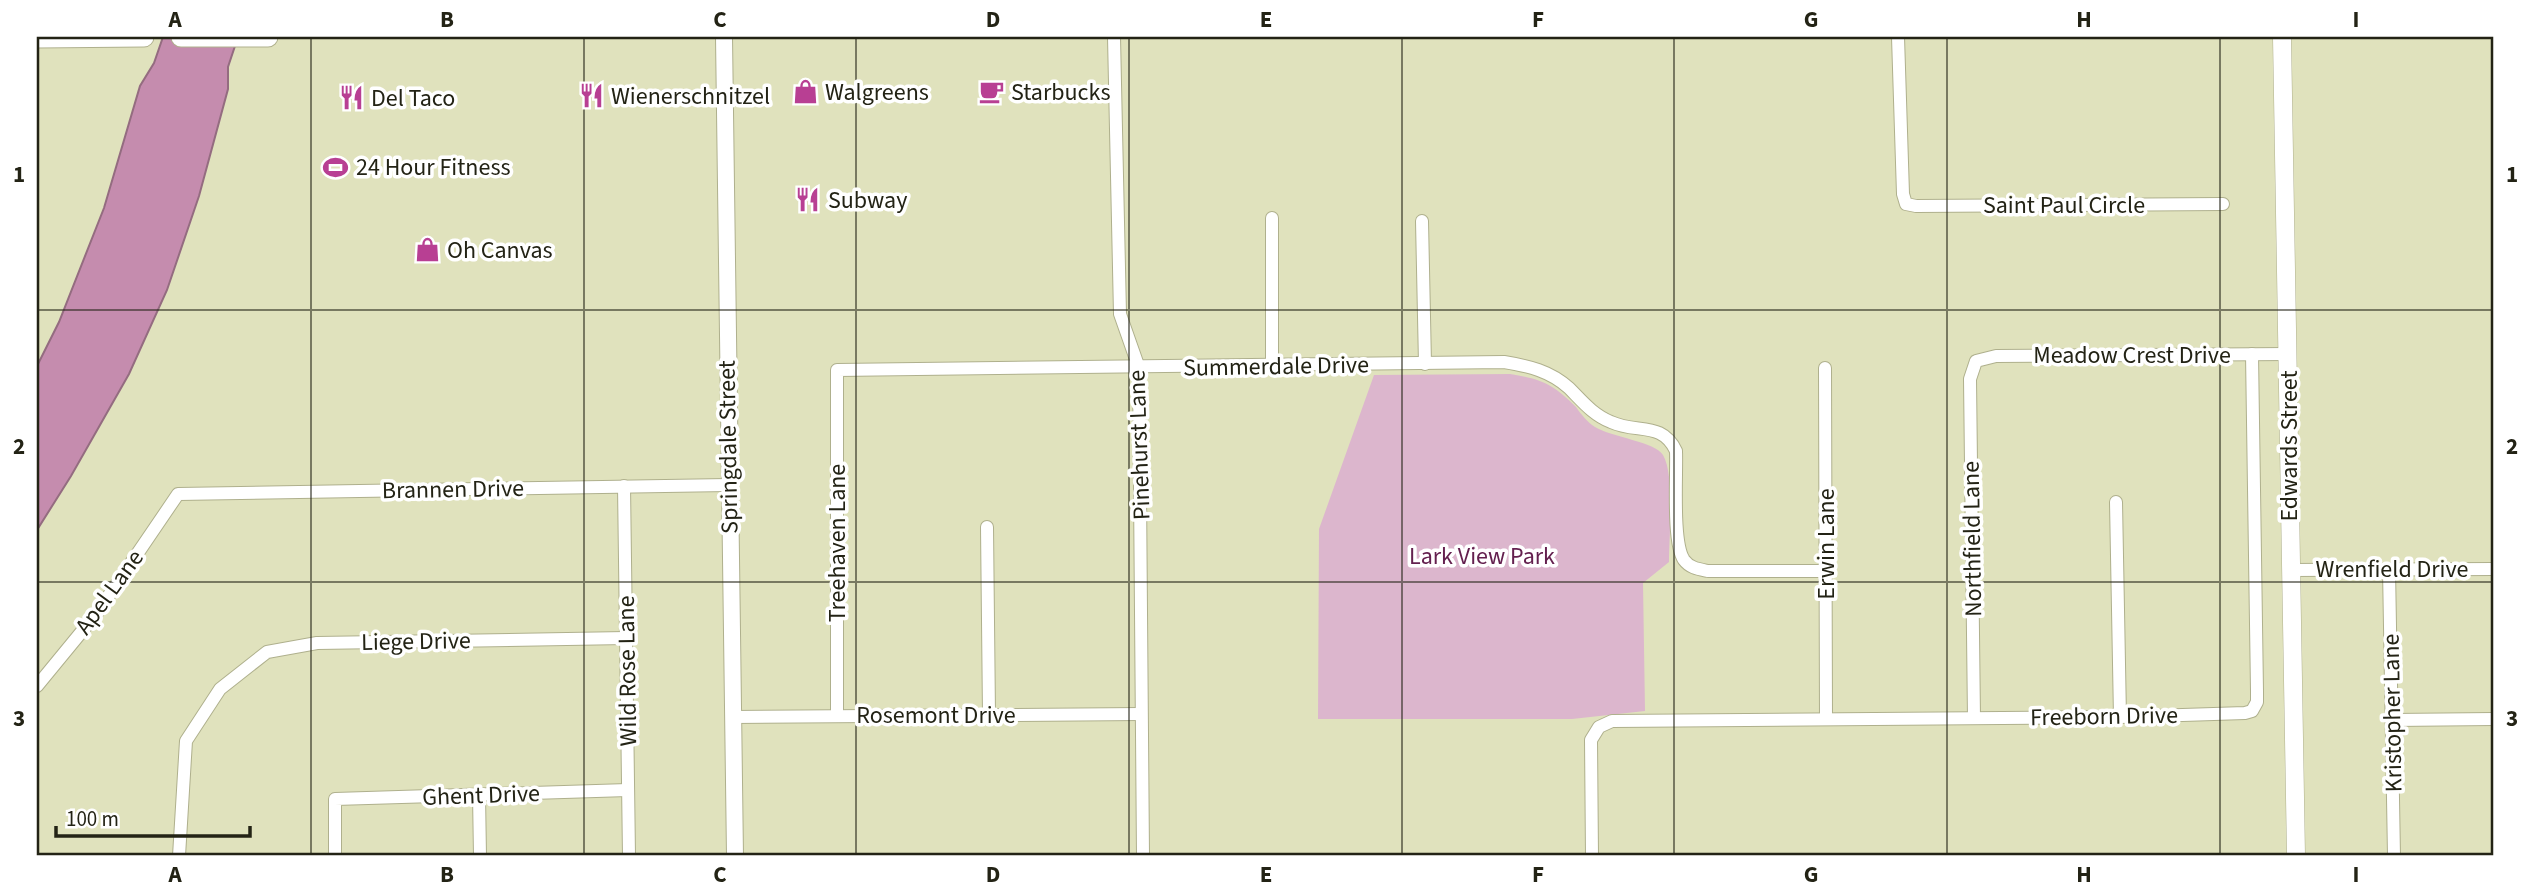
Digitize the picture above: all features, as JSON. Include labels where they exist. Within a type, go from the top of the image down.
[{"type":"main road","points":[[37,38],[144,37]]},
{"type":"main road","points":[[181,37],[268,37]]},
{"type":"main road","name":"Edwards Street","points":[[2281,37],[2296,856]]},
{"type":"street","name":"Springdale Street","points":[[724,37],[734,856]]},
{"type":"street","name":"Pinehurst Lane","points":[[1114,37],[1120,314],[1139,368],[1143,856]]},
{"type":"street","name":"Saint Paul Circle","points":[[1898,37],[1900,134],[1903,194],[1906,204],[2223,204]]},
{"type":"street","points":[[1272,218],[1272,365]]},
{"type":"street","points":[[1422,221],[1425,364]]},
{"type":"street","name":"Freeborn Drive","points":[[1591,856],[1591,740],[1599,727],[1612,721],[2120,717],[2252,711],[2257,702],[2252,354]]},
{"type":"street","name":"Meadow Crest Drive","points":[[1976,361],[1996,356],[2288,354]]},
{"type":"street","name":"Northfield Lane","points":[[1974,718],[1970,379],[1976,361]]},
{"type":"street","name":"Summerdale Drive","points":[[837,370],[1504,362],[1525,365],[1546,372],[1610,422],[1660,432],[1672,442],[1676,451],[1677,539],[1682,557],[1695,569],[1826,571]]},
{"type":"street","name":"Erwin Lane","points":[[1825,368],[1826,719]]},
{"type":"street","name":"Treehaven Lane","points":[[837,370],[838,716]]},
{"type":"street","name":"Brannen Drive","points":[[178,494],[729,485]]},
{"type":"street","name":"Wild Rose Lane","points":[[624,486],[629,856]]},
{"type":"street","name":"Apel Lane","points":[[37,686],[97,613],[178,494]]},
{"type":"street","points":[[2116,502],[2120,717]]},
{"type":"street","points":[[988,527],[989,715]]},
{"type":"street","name":"Kristopher Lane","points":[[2389,569],[2395,856]]},
{"type":"street","name":"Wrenfield Drive","points":[[2290,570],[2494,569]]},
{"type":"street","name":"Liege Drive","points":[[179,856],[186,741],[220,689],[267,652],[317,643],[626,638]]},
{"type":"street","name":"Rosemont Drive","points":[[732,717],[1141,714]]},
{"type":"street","points":[[2393,720],[2494,719]]},
{"type":"street","name":"Ghent Drive","points":[[335,856],[335,799],[628,790]]},
{"type":"street","points":[[479,795],[480,856]]},
{"type":"green space","name":"Lark View Park","points":[[1510,374],[1530,378],[1553,388],[1568,399],[1595,427],[1659,450],[1667,464],[1670,491],[1669,562],[1643,583],[1645,711],[1572,719],[1318,719],[1319,529],[1374,375]]},
{"type":"shaded area","points":[[163,37],[238,37],[228,67],[228,89],[199,196],[167,290],[129,374],[37,530],[37,366],[59,322],[104,208],[140,86],[154,63]]},
{"type":"place","name":"Walgreens","points":[[805,92]]},
{"type":"place","name":"Starbucks","points":[[991,92]]},
{"type":"place","name":"Wienerschnitzel","points":[[591,96]]},
{"type":"place","name":"Del Taco","points":[[351,98]]},
{"type":"place","name":"24 Hour Fitness","points":[[336,167]]},
{"type":"place","name":"Subway","points":[[808,200]]},
{"type":"place","name":"Oh Canvas","points":[[427,250]]}]
